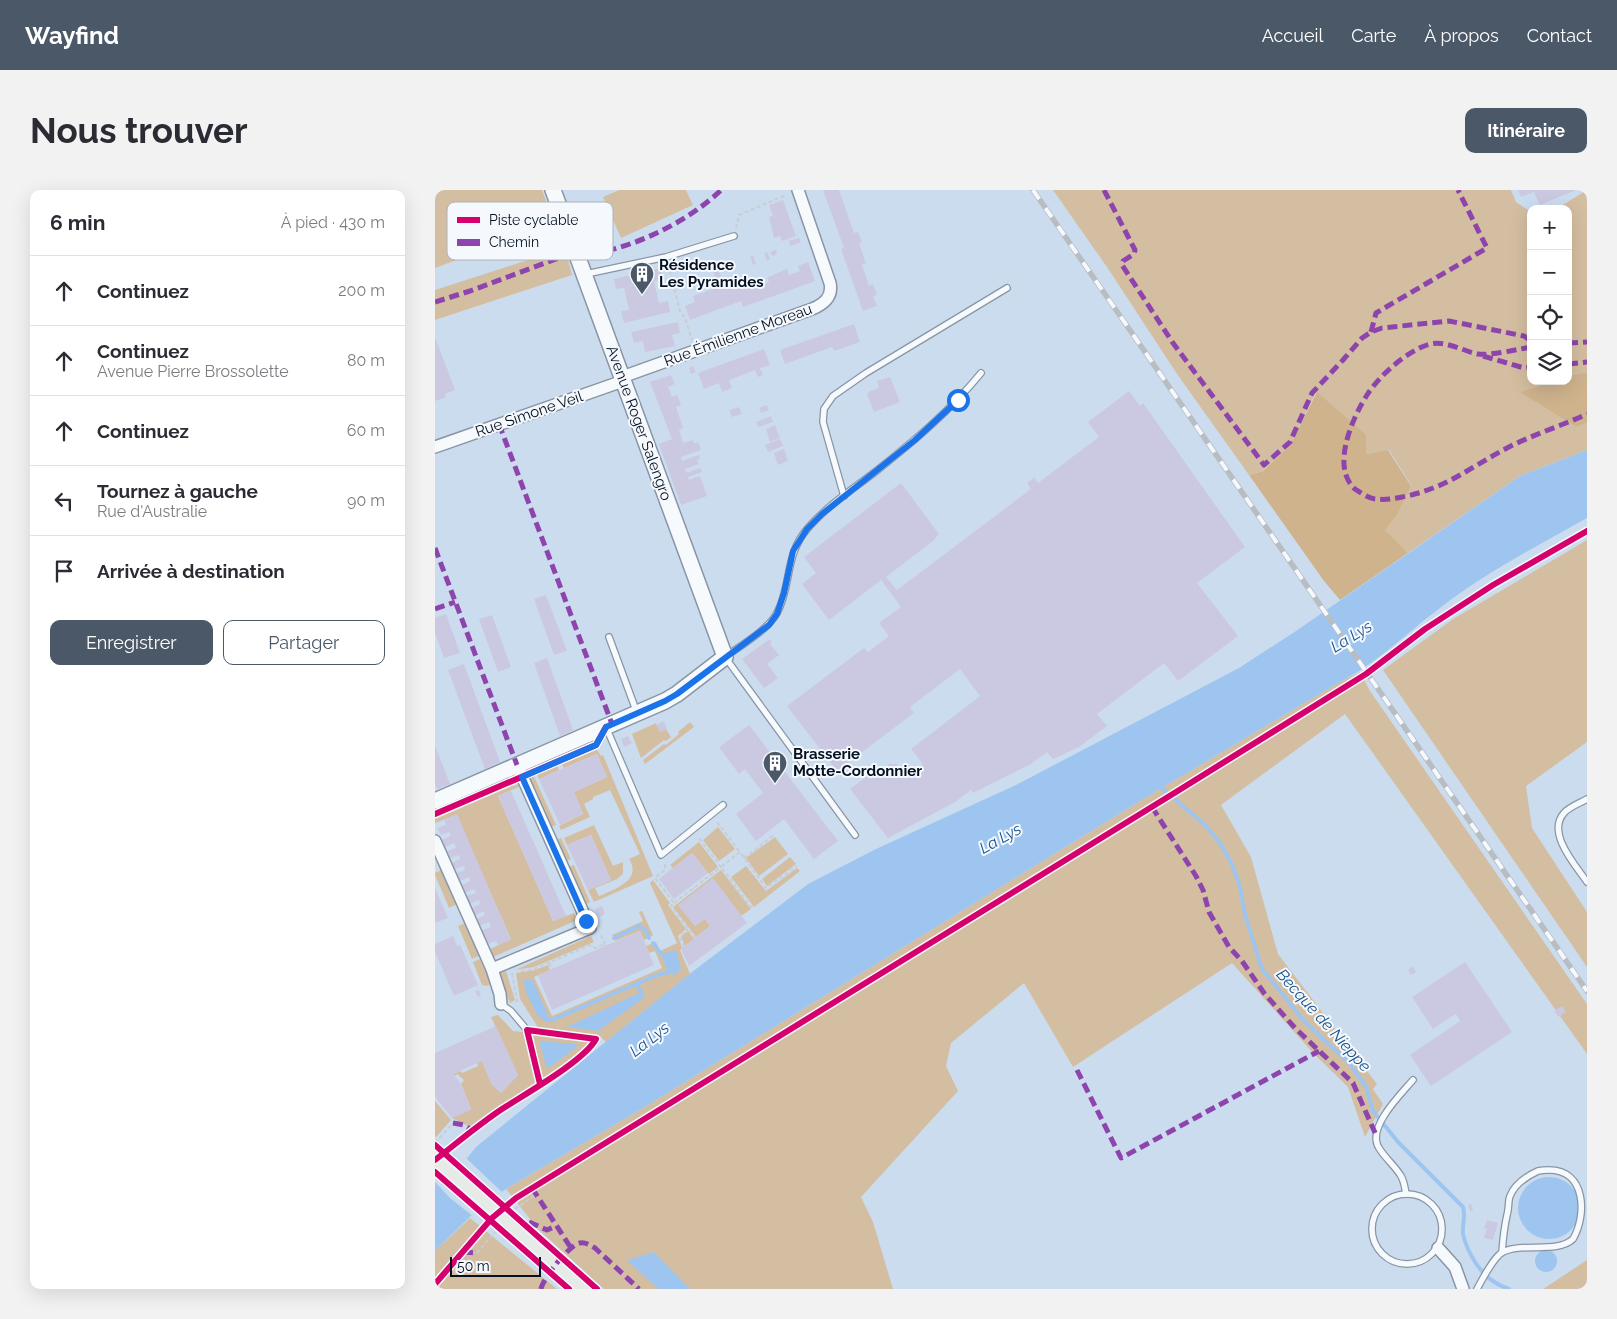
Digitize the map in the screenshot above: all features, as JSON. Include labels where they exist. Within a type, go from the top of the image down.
[{"type":"main road","points":[[438,1155],[468,1188],[576,1284]]},
{"type":"street","name":"Avenue Roger Salengro","points":[[553,190],[558,202]]},
{"type":"street","name":"Rue Émilienne Moreau","points":[[623,379],[695,350],[812,309],[829,298],[831,283],[796,193]]},
{"type":"street","name":"Avenue Roger Salengro","points":[[579,260],[725,657]]},
{"type":"street","name":"Rue Simone Veil","points":[[435,447],[623,379]]},
{"type":"street","points":[[435,801],[677,694],[725,657]]},
{"type":"street","points":[[492,969],[510,968],[590,928],[517,765]]},
{"type":"street","points":[[435,841],[492,969],[500,994],[501,1004]]},
{"type":"street","points":[[1438,1248],[1455,1266],[1463,1289]]},
{"type":"lane","points":[[585,275],[666,257],[734,236]]},
{"type":"lane","points":[[844,496],[823,422],[824,409],[833,396],[866,373],[1007,288]]},
{"type":"lane","points":[[855,835],[725,657],[769,625],[777,614],[784,593],[793,551],[807,529],[822,514],[915,440],[958,400],[981,373]]},
{"type":"lane","points":[[609,637],[637,713]]},
{"type":"lane","points":[[606,727],[661,855],[723,805]]},
{"type":"lane","points":[[1587,799],[1565,812],[1558,829],[1563,845],[1587,882]]},
{"type":"lane","points":[[501,1004],[511,1011],[527,1030]]},
{"type":"lane","points":[[1406,1194],[1400,1174],[1377,1146],[1375,1138],[1386,1112],[1413,1080]]},
{"type":"lane","points":[[1477,1289],[1502,1252],[1503,1228],[1508,1214],[1510,1196],[1521,1180],[1540,1170],[1560,1170],[1575,1179],[1586,1196],[1587,1214],[1582,1230],[1572,1241],[1556,1246],[1520,1248],[1502,1252]]},
{"type":"lane","points":[[1406,1194],[1425,1198],[1438,1212],[1443,1230],[1438,1248],[1423,1261],[1410,1265],[1391,1261],[1381,1253],[1372,1235],[1375,1215],[1383,1204],[1393,1197],[1406,1194]]},
{"type":"path","points":[[734,236],[739,215],[796,193]]},
{"type":"path","points":[[666,257],[680,311],[685,318],[695,350]]},
{"type":"path","points":[[714,818],[766,888],[797,866]]},
{"type":"path","points":[[695,834],[752,908]]},
{"type":"path","points":[[743,858],[774,835]]},
{"type":"path","points":[[695,938],[671,906],[740,852]]},
{"type":"path","points":[[665,870],[655,878],[674,903]]},
{"type":"path","points":[[684,947],[680,937],[688,929]]},
{"type":"path","points":[[511,1011],[517,1004],[517,1000],[510,968],[535,969],[590,945],[597,948],[605,945],[602,938]]},
{"type":"path","points":[[549,963],[552,969]]},
{"type":"path","points":[[438,1155],[435,1144],[453,1123]]},
{"type":"path","points":[[517,1208],[535,1195]]},
{"type":"path","points":[[504,1206],[518,1219]]},
{"type":"path","points":[[492,1223],[506,1235]]},
{"type":"path","points":[[477,1253],[499,1229]]},
{"type":"shaded area","points":[[435,190],[542,190],[546,202],[447,202],[447,260],[456,260],[435,268]]},
{"type":"shaded area","points":[[619,190],[686,190],[693,205],[621,238],[613,220],[613,202],[605,202],[603,197]]},
{"type":"shaded area","points":[[1053,190],[1511,190],[1516,202],[1527,209],[1527,385],[1541,385],[1521,392],[1576,427],[1587,423],[1587,450],[1520,476],[1408,553],[1384,530],[1397,515],[1411,485],[1389,450],[1366,454],[1316,392],[1290,445],[1262,471],[1249,475],[1177,374],[1109,270]]},
{"type":"shaded area","points":[[1587,190],[1587,372],[1572,375],[1572,205],[1563,205]]},
{"type":"shaded area","points":[[528,260],[568,260],[572,275],[435,320],[435,290]]},
{"type":"shaded area","points":[[1587,372],[1587,423],[1576,427],[1520,392],[1541,385],[1572,385],[1572,375]]},
{"type":"shaded area","points":[[1317,392],[1366,435],[1366,454],[1388,450],[1411,486],[1397,515],[1385,530],[1408,553],[1340,600],[1324,581],[1249,475],[1263,471],[1290,445]]},
{"type":"shaded area","points":[[1587,540],[1587,742],[1526,786],[1532,828],[1587,912],[1587,967],[1383,670],[1453,619]]},
{"type":"shaded area","points":[[1360,672],[1370,691],[1587,1004],[1587,1054],[1345,714],[1221,805],[1251,857],[1278,954],[1377,1084],[1373,1089],[1383,1104],[1365,1137],[1348,1087],[1314,1054],[1232,963],[1073,1067],[1024,983],[951,1043],[946,1066],[958,1091],[861,1197],[873,1222],[893,1289],[604,1289],[539,1230],[506,1189],[643,1108],[1140,801],[1338,683]]},
{"type":"shaded area","points":[[690,722],[694,727],[645,764],[643,760],[664,744],[666,745]]},
{"type":"shaded area","points":[[656,723],[660,732],[666,729],[671,737],[666,741],[664,740],[641,758],[632,734]]},
{"type":"shaded area","points":[[594,745],[601,756],[603,755],[653,876],[594,902],[588,890],[611,880],[591,835],[567,845],[564,838],[594,825],[613,866],[623,862],[623,874],[617,879],[595,888],[599,896],[625,883],[632,873],[629,859],[640,854],[610,790],[593,797],[593,799],[584,804],[590,817],[561,830],[559,826],[583,814],[574,792],[607,777],[597,754],[564,768],[559,759]]},
{"type":"shaded area","points":[[555,761],[559,770],[539,779],[535,770]]},
{"type":"shaded area","points":[[532,772],[556,825],[551,827],[531,784],[530,775]]},
{"type":"shaded area","points":[[509,781],[517,782],[512,784],[514,786],[518,784],[519,787],[498,796],[553,921],[574,913],[577,920],[493,957],[490,949],[511,939],[456,815],[435,823],[435,818],[441,816],[440,814],[435,816],[436,813]]},
{"type":"shaded area","points":[[718,827],[735,849],[719,861],[703,840]]},
{"type":"shaded area","points":[[775,837],[788,854],[759,876],[746,858]]},
{"type":"shaded area","points":[[561,838],[571,859],[565,861],[556,840]]},
{"type":"shaded area","points":[[699,842],[718,867],[709,874],[692,853],[673,868],[670,865]]},
{"type":"shaded area","points":[[790,857],[796,864],[767,886],[762,879]]},
{"type":"shaded area","points":[[574,865],[590,902],[585,905],[568,867]]},
{"type":"shaded area","points":[[746,866],[766,891],[797,868],[800,871],[754,907],[731,877]]},
{"type":"shaded area","points":[[441,870],[457,904],[449,908],[435,875],[435,873]]},
{"type":"shaded area","points":[[721,870],[751,909],[741,916],[678,905],[695,926],[705,919],[710,926],[696,937],[673,907]]},
{"type":"shaded area","points":[[653,880],[670,903],[668,905],[686,929],[678,936],[682,948],[680,950],[690,974],[606,1042],[600,1036],[539,1029],[520,999],[516,973],[535,970],[548,965],[550,970],[534,977],[552,1016],[662,968],[655,951],[649,953],[646,946],[656,942],[660,951],[677,943],[650,883]]},
{"type":"shaded area","points":[[642,911],[653,935],[644,940],[640,931],[615,941],[612,935],[643,921],[639,912]]},
{"type":"shaded area","points":[[465,923],[479,956],[472,959],[458,926]]},
{"type":"shaded area","points":[[688,931],[694,939],[685,946],[681,936]]},
{"type":"shaded area","points":[[591,936],[594,942],[534,967],[515,970]]},
{"type":"shaded area","points":[[480,959],[491,984],[487,986],[482,985],[473,962]]},
{"type":"shaded area","points":[[506,971],[515,1000],[510,1003],[499,978],[501,973]]},
{"type":"shaded area","points":[[498,1015],[513,1031],[523,1032],[535,1082],[470,1127],[452,1118],[471,1109],[461,1084],[464,1080],[457,1074],[455,1076],[453,1074],[460,1071],[462,1073],[478,1066],[477,1063],[482,1061],[491,1083],[501,1093],[518,1075],[491,1017]]},
{"type":"shaded area","points":[[530,1033],[588,1039],[590,1043],[542,1080]]},
{"type":"shaded area","points":[[435,1101],[451,1120],[436,1137],[435,1136]]},
{"type":"shaded area","points":[[470,1218],[557,1289],[435,1289],[435,1251]]},
{"type":"shaded area","points":[[1587,1260],[1587,1289],[1543,1289]]},
{"type":"water","name":"La Lys","points":[[1587,450],[1587,518],[1512,560],[1457,595],[1379,657],[1352,675],[1140,801],[643,1108],[506,1189],[480,1207],[435,1251],[435,1170],[457,1171],[476,1147],[692,972],[808,884],[876,849],[1016,785],[1239,668],[1296,631],[1520,476]]},
{"type":"water","points":[[676,950],[681,968],[676,975],[668,973],[661,954]]},
{"type":"water","points":[[523,979],[532,979],[548,1015],[545,1019],[538,1017],[526,992]]},
{"type":"water","points":[[641,992],[645,997],[598,1031],[567,1027]]},
{"type":"water","points":[[539,1041],[576,1044],[577,1047],[547,1069]]},
{"type":"water","points":[[1543,1177],[1555,1177],[1571,1186],[1578,1196],[1580,1208],[1578,1220],[1571,1230],[1555,1239],[1543,1239],[1532,1234],[1523,1225],[1518,1214],[1518,1202],[1523,1191],[1532,1182]]},
{"type":"water","points":[[1546,1250],[1554,1253],[1557,1261],[1554,1269],[1546,1272],[1538,1269],[1535,1261],[1538,1253]]},
{"type":"water","points":[[654,1252],[690,1289],[658,1289],[627,1260]]},
{"type":"pier","points":[[465,1157],[504,1194],[490,1202],[474,1217],[450,1198],[435,1182],[435,1167],[457,1168]]},
{"type":"building","points":[[823,190],[839,190],[854,233],[858,232],[862,242],[859,243],[866,263],[862,265],[869,286],[873,284],[877,295],[873,296],[877,306],[863,311],[841,249],[844,248]]},
{"type":"building","points":[[1518,190],[1576,190],[1540,205],[1534,192],[1521,197]]},
{"type":"building","points":[[783,200],[796,236],[782,241],[780,236],[774,238],[769,217],[773,216],[769,205]]},
{"type":"building","points":[[799,238],[801,242],[790,246],[789,241]]},
{"type":"building","points":[[776,250],[777,254],[772,256],[770,252]]},
{"type":"building","points":[[767,252],[770,259],[767,261],[764,253]]},
{"type":"building","points":[[753,255],[756,264],[753,265],[750,257]]},
{"type":"building","points":[[731,259],[735,268],[730,270],[727,260]]},
{"type":"building","points":[[726,262],[729,271],[725,272],[722,264]]},
{"type":"building","points":[[808,262],[815,281],[743,307],[741,301],[690,320],[685,306],[695,302],[693,296],[734,282],[736,287],[757,281],[759,286],[769,282],[767,278],[787,269],[789,275],[800,271],[798,266]]},
{"type":"building","points":[[716,264],[721,277],[716,279],[711,266]]},
{"type":"building","name":"Résidence Les Pyramides","points":[[660,268],[663,279],[654,281],[659,303],[668,301],[670,312],[624,323],[621,311],[629,310],[624,288],[616,289],[614,279]]},
{"type":"building","points":[[678,322],[680,333],[672,335],[675,346],[645,352],[643,341],[634,343],[631,332]]},
{"type":"building","points":[[854,324],[860,342],[834,351],[832,347],[785,364],[780,350]]},
{"type":"building","points":[[435,337],[455,390],[445,394],[446,397],[435,401]]},
{"type":"building","points":[[764,349],[770,365],[760,368],[763,375],[758,377],[755,370],[729,380],[732,388],[722,392],[719,383],[704,389],[698,373]]},
{"type":"building","points":[[693,366],[696,372],[691,374],[689,368]]},
{"type":"building","points":[[671,375],[675,384],[668,387],[672,397],[677,395],[681,405],[676,407],[683,428],[679,430],[683,443],[693,440],[695,444],[698,442],[701,450],[681,457],[682,461],[699,455],[700,459],[697,460],[699,464],[685,469],[687,473],[700,468],[702,472],[688,477],[689,480],[700,476],[707,496],[681,505],[659,444],[672,439],[650,382]]},
{"type":"building","points":[[890,377],[900,402],[874,412],[867,394],[879,388],[877,381]]},
{"type":"building","points":[[1129,391],[1140,406],[1143,403],[1245,547],[1197,583],[1238,636],[1178,681],[1164,663],[1097,714],[1107,726],[1079,747],[1053,759],[1047,752],[1031,764],[973,793],[971,790],[955,802],[888,838],[850,789],[880,766],[884,772],[883,769],[891,763],[893,765],[896,763],[906,777],[923,764],[911,749],[980,696],[960,669],[910,707],[914,713],[837,771],[787,706],[864,648],[868,652],[889,636],[879,623],[901,607],[881,580],[829,620],[802,584],[816,573],[804,557],[901,483],[939,534],[933,541],[886,577],[897,590],[1031,489],[1027,483],[1034,477],[1038,483],[1099,437],[1088,422]]},
{"type":"building","points":[[767,405],[769,410],[761,413],[759,408]]},
{"type":"building","points":[[739,407],[742,414],[732,417],[729,410]]},
{"type":"building","points":[[771,416],[773,422],[758,427],[756,422]]},
{"type":"building","points":[[775,425],[780,438],[770,442],[766,429]]},
{"type":"building","points":[[780,439],[783,446],[768,452],[765,445]]},
{"type":"building","points":[[784,449],[788,461],[778,465],[774,453]]},
{"type":"building","points":[[546,595],[567,651],[554,655],[534,599]]},
{"type":"building","points":[[446,614],[460,653],[444,658],[435,633],[435,618]]},
{"type":"building","points":[[492,615],[511,667],[498,672],[479,619]]},
{"type":"building","points":[[770,639],[772,642],[770,644],[779,655],[767,664],[778,678],[764,688],[742,659]]},
{"type":"building","points":[[547,658],[573,730],[560,736],[534,663]]},
{"type":"building","points":[[464,664],[500,762],[485,769],[448,670]]},
{"type":"building","points":[[664,721],[667,729],[660,732],[656,725]]},
{"type":"building","name":"Brasserie Motte-Cordonnier","points":[[749,725],[838,841],[814,859],[784,819],[756,841],[736,814],[763,793],[745,769],[739,774],[719,747]]},
{"type":"building","points":[[628,736],[632,743],[624,747],[621,739]]},
{"type":"building","points":[[435,745],[450,784],[437,789],[435,784]]},
{"type":"building","points":[[597,754],[607,777],[574,792],[583,814],[560,825],[539,779]]},
{"type":"building","points":[[511,791],[566,916],[553,921],[498,796]]},
{"type":"building","points":[[457,814],[511,940],[498,945],[496,941],[487,944],[482,930],[491,927],[489,922],[480,926],[477,919],[485,915],[484,911],[475,915],[472,908],[480,904],[479,900],[470,904],[466,896],[476,893],[474,889],[465,893],[462,885],[470,881],[469,877],[460,881],[457,873],[465,870],[464,866],[455,869],[452,863],[460,859],[459,855],[450,858],[447,851],[456,848],[454,843],[445,847],[442,840],[451,836],[449,832],[441,835],[437,828],[446,825],[444,820]]},
{"type":"building","points":[[591,835],[611,880],[588,890],[567,845]]},
{"type":"building","points":[[692,853],[708,873],[674,899],[659,879]]},
{"type":"building","points":[[713,878],[747,923],[689,966],[681,949],[710,926],[705,919],[695,926],[678,905]]},
{"type":"building","points":[[435,888],[448,918],[435,923]]},
{"type":"building","points":[[602,906],[605,914],[599,917],[595,909]]},
{"type":"building","points":[[640,931],[654,965],[552,1010],[538,975]]},
{"type":"building","points":[[453,936],[457,946],[460,945],[478,985],[454,996],[435,952],[435,944]]},
{"type":"building","points":[[1465,962],[1512,1032],[1431,1086],[1410,1055],[1460,1021],[1456,1014],[1433,1029],[1412,997]]},
{"type":"building","points":[[1413,966],[1416,972],[1411,975],[1408,970]]},
{"type":"building","points":[[479,990],[481,996],[478,997],[475,991]]},
{"type":"building","points":[[1562,1006],[1566,1012],[1559,1017],[1554,1011]]},
{"type":"building","points":[[496,1026],[518,1075],[501,1093],[491,1083],[482,1061],[453,1074],[461,1084],[471,1110],[452,1118],[435,1097],[435,1053]]},
{"type":"building","points":[[1471,1204],[1473,1210],[1470,1211],[1468,1205]]},
{"type":"building","points":[[1487,1220],[1498,1223],[1493,1240],[1484,1238],[1487,1229],[1484,1228]]},
{"type":"waterway","name":"Becque de Nieppe","points":[[1159,786],[1205,825],[1220,843],[1232,864],[1240,887],[1245,915],[1262,969],[1304,1021],[1351,1065],[1366,1087],[1373,1111],[1398,1142],[1463,1207],[1463,1234],[1471,1256],[1484,1274],[1509,1289]]},
{"type":"waterway","points":[[614,938],[639,926],[645,929],[649,938]]},
{"type":"waterway","points":[[653,943],[661,954]]},
{"type":"waterway","points":[[545,1019],[552,1020],[657,975],[668,973]]},
{"type":"waterway","points":[[637,984],[641,992]]},
{"type":"railway","points":[[1033,190],[1587,991]]},
{"type":"marked path","points":[[613,249],[648,237],[669,227],[688,216],[721,190]]},
{"type":"marked path","points":[[1104,190],[1135,250],[1134,254],[1123,261],[1122,265],[1173,343],[1264,465],[1290,442],[1312,393],[1362,338],[1371,332],[1382,328],[1449,321],[1524,336],[1530,340]]},
{"type":"marked path","points":[[1371,332],[1376,313],[1487,248],[1458,190]]},
{"type":"marked path","points":[[435,302],[553,260]]},
{"type":"marked path","points":[[1572,343],[1587,342]]},
{"type":"marked path","points":[[1527,348],[1478,354],[1440,343],[1419,348],[1402,359],[1372,388],[1361,404],[1350,429],[1346,442],[1344,468],[1348,480],[1355,489],[1375,499],[1392,499],[1431,489],[1517,443],[1587,414]]},
{"type":"marked path","points":[[1483,356],[1527,368]]},
{"type":"marked path","points":[[1572,364],[1587,362]]},
{"type":"marked path","points":[[499,424],[612,724]]},
{"type":"marked path","points":[[435,548],[517,765]]},
{"type":"marked path","points":[[435,609],[455,602]]},
{"type":"marked path","points":[[1152,807],[1196,876],[1203,890],[1209,912],[1229,947],[1242,961],[1264,993],[1295,1028],[1353,1083],[1376,1135]]},
{"type":"marked path","points":[[1077,1070],[1121,1158],[1319,1051]]},
{"type":"marked path","points":[[453,1123],[464,1125],[472,1130]]},
{"type":"marked path","points":[[532,1188],[571,1248]]},
{"type":"marked path","points":[[529,1222],[547,1230],[556,1226]]},
{"type":"marked path","points":[[541,1289],[546,1277],[557,1263],[570,1249],[580,1243],[595,1248],[639,1289]]},
{"type":"marked path","points":[[463,1252],[477,1253]]},
{"type":"cycle path","points":[[435,1284],[492,1218],[516,1198],[1366,674],[1425,629],[1493,585],[1587,531]]},
{"type":"cycle path","points":[[435,814],[596,745],[606,727]]},
{"type":"cycle path","points":[[435,1160],[493,1115],[567,1067],[589,1048],[596,1039],[527,1030],[540,1084]]},
{"type":"cycle path","points":[[435,1145],[597,1289]]},
{"type":"cycle path","points":[[435,1172],[569,1289]]},
{"type":"place","name":"Résidence Les Pyramides","points":[[642,295]]},
{"type":"place","name":"Brasserie Motte-Cordonnier","points":[[775,784]]},
{"type":"route","points":[[586,921],[522,777],[596,745],[606,727],[677,694],[769,625],[777,614],[784,593],[793,551],[807,529],[822,514],[915,440],[958,400]]}]
